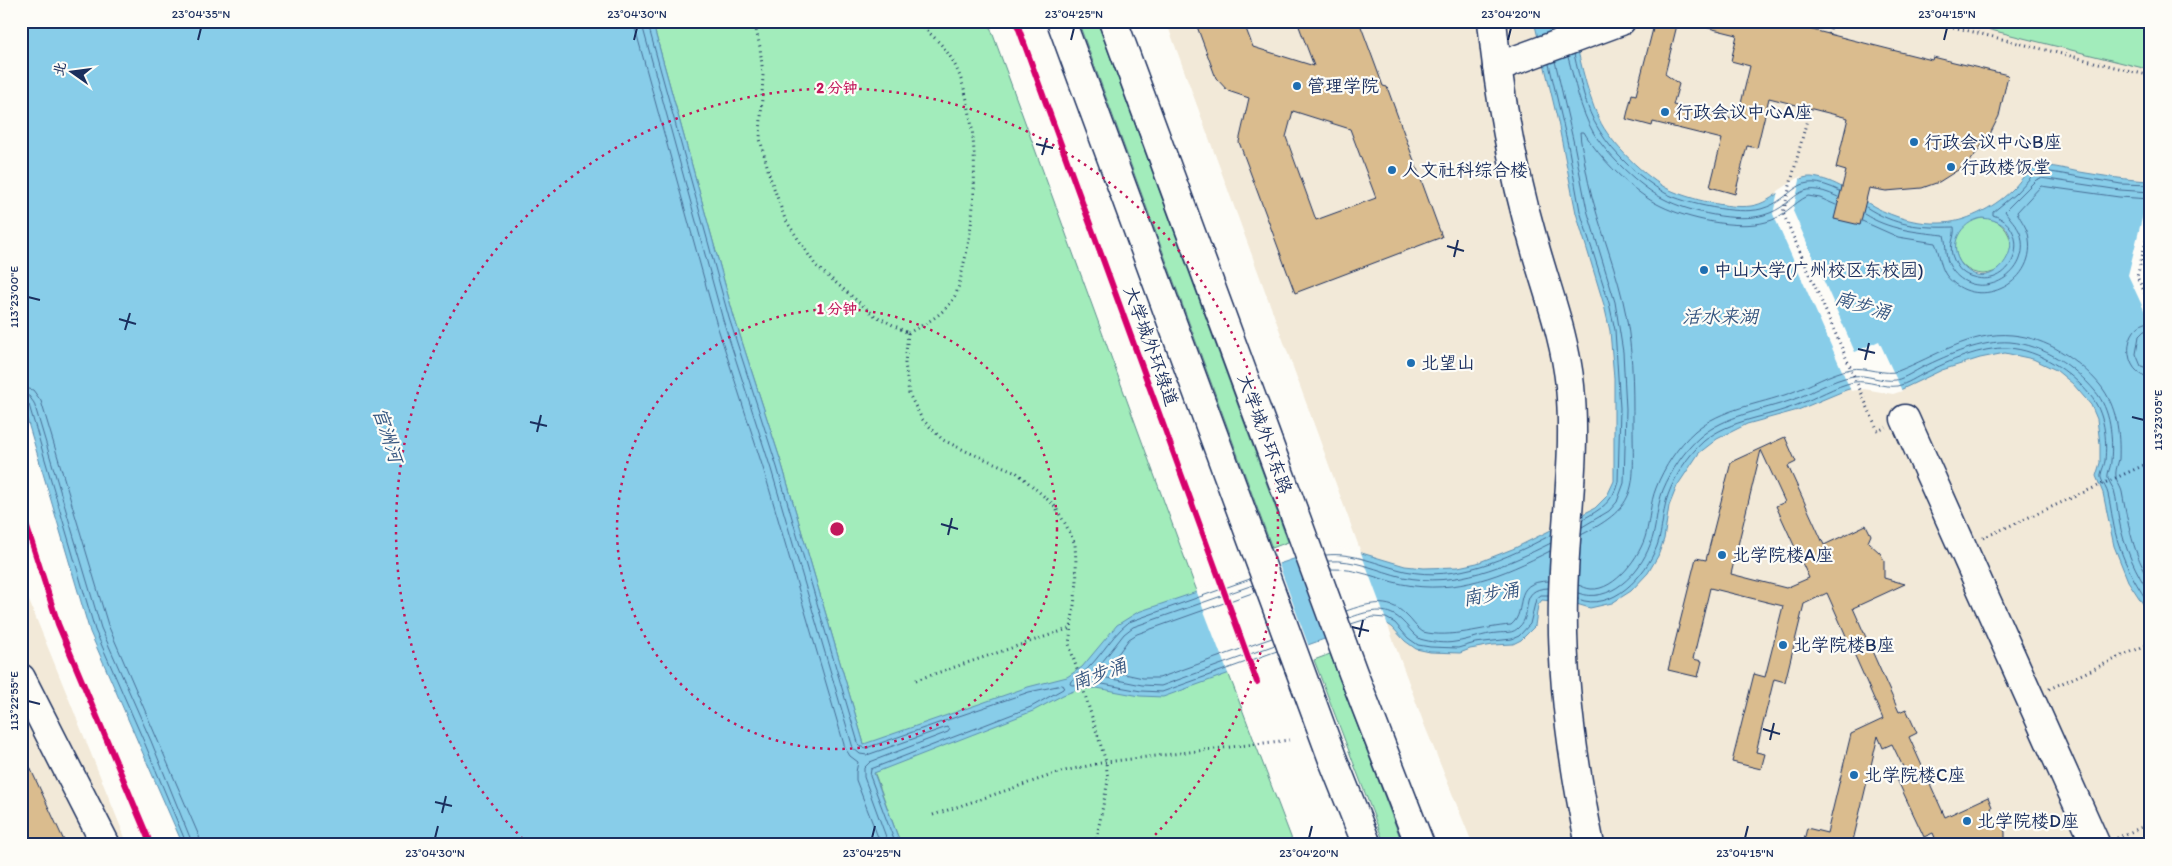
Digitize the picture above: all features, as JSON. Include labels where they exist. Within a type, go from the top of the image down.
[{"type":"main road","points":[[1061,21],[1257,554],[1367,845]]},
{"type":"main road","name":"大学城外环东路","points":[[1113,21],[1302,537],[1420,845]]},
{"type":"main road","points":[[1492,21],[1504,120],[1524,207],[1561,332],[1567,360],[1572,414],[1572,445],[1562,601],[1569,724],[1580,798],[1590,845]]},
{"type":"main road","points":[[1497,67],[1621,21]]},
{"type":"main road","points":[[1905,419],[2030,698],[2103,843]]},
{"type":"main road","points":[[21,678],[106,845]]},
{"type":"path","points":[[754,21],[760,47],[763,75],[760,139],[770,177],[785,219],[816,266],[874,315],[908,333]]},
{"type":"path","points":[[908,333],[936,317],[952,302],[960,282],[969,240],[974,174],[968,108],[961,79],[951,58],[938,40],[914,21]]},
{"type":"path","points":[[1829,34],[1832,21]]},
{"type":"path","points":[[1929,21],[2151,76]]},
{"type":"path","points":[[1810,108],[1783,213],[1868,406]]},
{"type":"path","points":[[2151,221],[2137,277],[2151,305]]},
{"type":"path","points":[[908,333],[905,364],[908,394],[922,419],[942,440],[1016,472],[1054,505],[1066,525],[1074,544],[1077,582],[1069,644],[1106,762],[1108,781],[1095,845]]},
{"type":"path","points":[[1962,547],[2151,462]]},
{"type":"path","points":[[916,680],[1071,628]]},
{"type":"path","points":[[2030,698],[2151,643]]},
{"type":"path","points":[[932,815],[1064,771],[1106,762],[1289,740]]},
{"type":"path","points":[[2103,843],[2151,823]]},
{"type":"shaded area","name":"中山大学(广州校区东校园)","points":[[1166,21],[2151,21],[2151,845],[1473,845],[1424,724]]},
{"type":"shaded area","points":[[21,581],[128,845],[21,845]]},
{"type":"green space","points":[[652,21],[988,21],[1192,578],[1294,845],[901,845],[864,744],[782,465],[734,317]]},
{"type":"green space","points":[[1078,21],[1097,21],[1288,542],[1272,548]]},
{"type":"green space","points":[[1955,21],[2151,21],[2151,70]]},
{"type":"green space","points":[[1983,218],[1994,220],[2003,226],[2009,235],[2011,246],[2009,257],[2003,266],[1994,272],[1983,274],[1972,272],[1963,266],[1957,257],[1955,246],[1957,235],[1963,226],[1972,220]]},
{"type":"green space","points":[[1330,654],[1403,845],[1385,845],[1314,660]]},
{"type":"water","points":[[21,21],[652,21],[734,317],[782,465],[864,744],[1028,687],[1067,677],[1082,667],[1117,625],[1138,612],[1317,551],[1355,551],[1405,566],[1424,568],[1458,567],[1477,563],[1515,548],[1595,508],[1607,496],[1614,481],[1614,378],[1610,331],[1576,213],[1558,122],[1534,21],[1571,21],[1590,96],[1599,119],[1611,138],[1651,178],[1670,190],[1699,200],[1721,205],[1751,206],[1768,200],[1797,181],[1811,177],[1837,184],[1890,214],[1915,221],[1940,223],[1959,220],[1987,209],[2011,191],[2030,170],[2044,166],[2133,180],[2151,181],[2151,334],[2148,354],[2151,366],[2151,616],[2128,581],[2114,546],[2103,493],[2096,476],[2100,463],[2100,444],[2097,419],[2091,405],[2073,384],[2056,370],[2033,359],[2005,353],[1980,358],[1942,370],[1898,391],[1856,387],[1798,410],[1747,424],[1717,439],[1699,453],[1677,486],[1669,506],[1664,539],[1658,556],[1648,573],[1631,591],[1612,603],[1590,608],[1573,603],[1542,600],[1538,605],[1535,626],[1521,640],[1513,644],[1493,645],[1470,649],[1460,653],[1430,652],[1416,649],[1386,623],[1369,623],[1163,697],[1140,696],[1097,688],[1079,689],[1033,711],[874,773],[901,845],[183,845],[90,632],[21,399]],"holes":[[[1982,218],[2000,223],[2009,233],[2011,245],[2007,258],[1999,269],[1987,275],[1975,274],[1962,265],[1958,258],[1956,250],[1958,236],[1967,224],[1974,220]]]},
{"type":"pier","points":[[1801,176],[1793,211],[1855,352],[1879,341],[1902,391],[1893,394],[1864,389],[1851,391],[1773,214],[1778,191]]},
{"type":"pier","points":[[2151,182],[2151,248],[2143,278],[2151,293],[2151,325],[2128,275]]},
{"type":"pier","points":[[1330,547],[1360,550],[1389,628],[1370,625],[1325,641],[1294,557],[1317,549]]},
{"type":"pier","points":[[1278,562],[1309,647],[1229,676],[1196,590]]},
{"type":"building","name":"人文社科综合楼","points":[[1195,21],[1243,21],[1253,47],[1314,66],[1297,21],[1359,21],[1383,86],[1387,87],[1442,237],[1295,293],[1239,142],[1249,98],[1228,91],[1216,78]],"holes":[[[1293,111],[1350,129],[1376,198],[1316,220],[1286,137]]]},
{"type":"building","points":[[1655,21],[1678,21],[1665,74],[1679,84],[1673,105],[1737,120],[1750,66],[1731,61],[1737,35],[1705,27],[1706,21],[1777,21],[1932,60],[1933,57],[2008,75],[1999,116],[1990,134],[1969,163],[1939,182],[1922,188],[1886,191],[1869,188],[1860,225],[1834,219],[1846,171],[1836,168],[1848,118],[1769,98],[1757,148],[1747,146],[1735,194],[1710,187],[1722,139],[1653,122],[1652,126],[1626,119],[1632,94],[1636,95]]},
{"type":"building","points":[[1785,437],[1796,462],[1788,466],[1824,545],[1866,525],[1871,535],[1868,542],[1880,553],[1884,560],[1884,578],[1905,584],[1853,608],[1899,712],[1906,709],[1917,733],[1909,737],[1945,817],[1988,797],[1992,807],[1989,814],[2002,825],[2005,832],[2005,845],[1938,845],[1933,833],[1924,837],[1896,777],[1906,773],[1892,744],[1883,748],[1878,736],[1852,845],[1803,845],[1807,828],[1827,833],[1851,734],[1883,719],[1827,593],[1804,604],[1785,682],[1774,679],[1756,752],[1765,754],[1761,769],[1732,762],[1754,674],[1765,677],[1783,606],[1710,588],[1693,659],[1702,661],[1698,677],[1668,670],[1696,558],[1706,560],[1731,462]],"holes":[[[1761,450],[1785,502],[1776,506],[1809,578],[1786,588],[1731,574]]]},
{"type":"building","points":[[21,748],[66,845],[21,845]]},
{"type":"cycle path","name":"大学城外环绿道","points":[[1016,21],[1257,682]]},
{"type":"cycle path","points":[[21,509],[58,624],[151,845]]},
{"type":"place","name":"管理学院","points":[[1297,86]]},
{"type":"place","name":"行政会议中心A座","points":[[1665,112]]},
{"type":"place","name":"行政会议中心B座","points":[[1914,142]]},
{"type":"place","name":"行政楼饭堂","points":[[1951,167]]},
{"type":"place","name":"人文社科综合楼","points":[[1392,170]]},
{"type":"place","name":"中山大学(广州校区东校园)","points":[[1704,270]]},
{"type":"place","name":"北望山","points":[[1411,363]]},
{"type":"place","name":"北学院楼A座","points":[[1722,555]]},
{"type":"place","name":"北学院楼B座","points":[[1783,645]]},
{"type":"place","name":"北学院楼C座","points":[[1854,775]]},
{"type":"place","name":"北学院楼D座","points":[[1967,821]]},
{"type":"water label","name":"南步涌","points":[[1863,305]]},
{"type":"water label","name":"活水来湖","points":[[1720,316]]},
{"type":"water label","name":"官洲河","points":[[388,435]]},
{"type":"water label","name":"南步涌","points":[[1491,594]]},
{"type":"water label","name":"南步涌","points":[[1099,674]]}]
